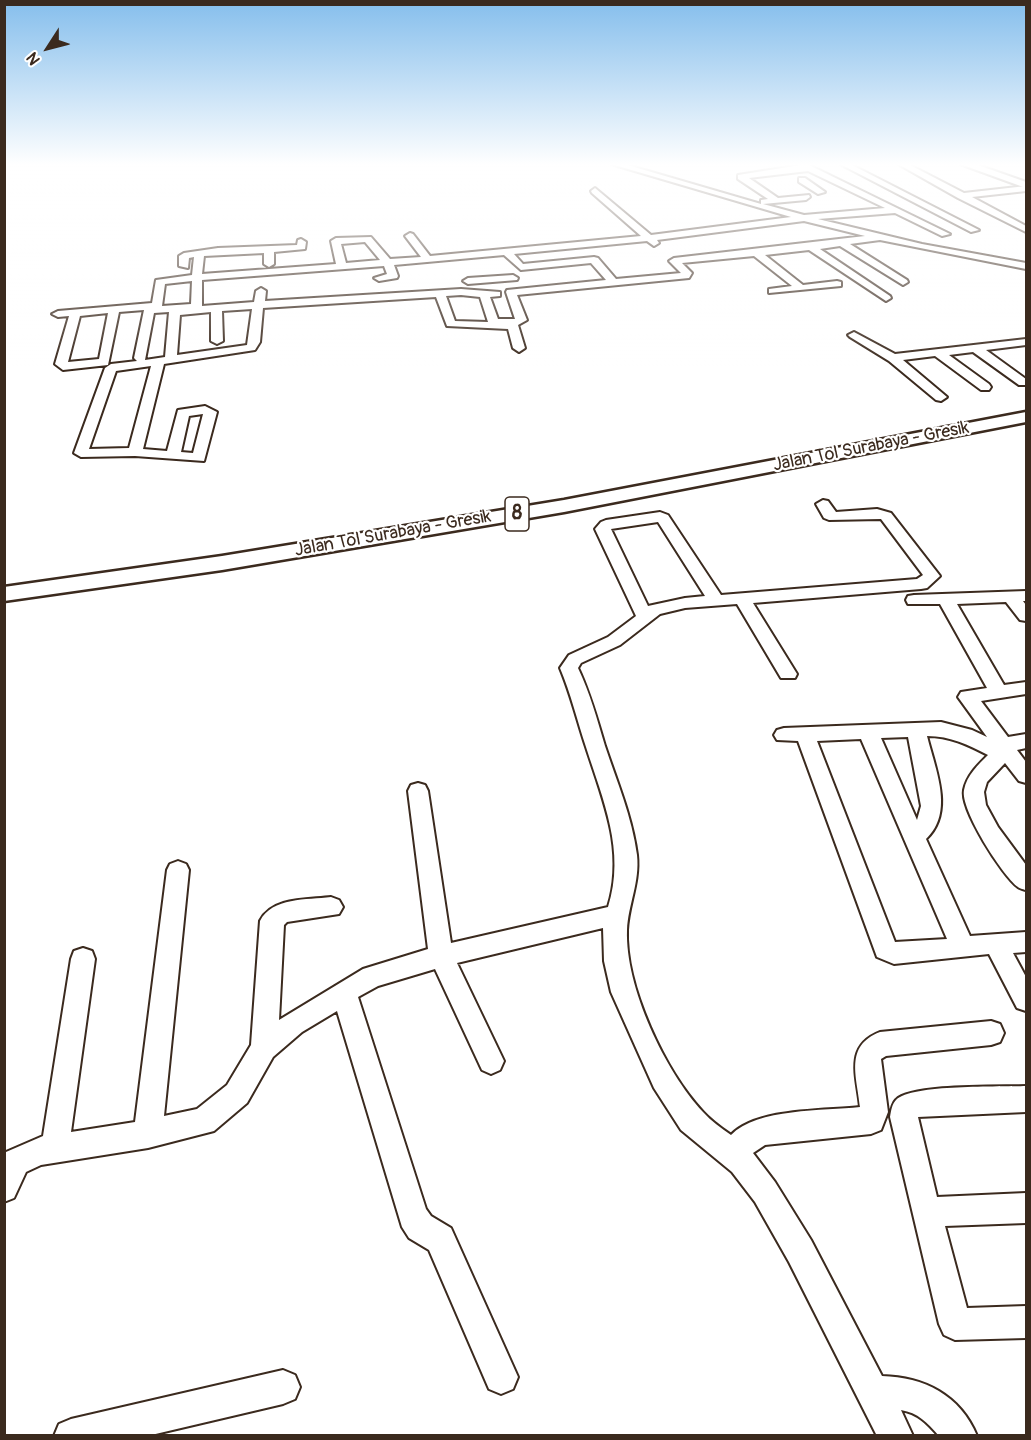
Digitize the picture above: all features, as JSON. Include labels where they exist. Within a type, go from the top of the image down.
[{"type":"highway","name":"Jalan Tol Surabaya - Gresik","points":[[4,580],[220,550],[560,496],[916,432],[1026,407]]},
{"type":"highway","name":"Jalan Tol Surabaya - Gresik","points":[[4,594],[222,563],[564,506],[1026,417]]},
{"type":"street","points":[[135,452],[165,360],[174,312],[441,293],[516,292],[687,275],[670,253],[641,231]]},
{"type":"street","points":[[140,358],[160,281],[388,264],[704,231]]},
{"type":"street","points":[[853,231],[1026,266]]},
{"type":"street","points":[[939,231],[945,234]]},
{"type":"street","points":[[898,241],[964,231]]},
{"type":"street","points":[[410,236],[428,260]]},
{"type":"street","points":[[670,253],[734,255],[811,248],[880,237]]},
{"type":"street","points":[[342,267],[336,241],[368,239],[388,264],[393,276],[379,278]]},
{"type":"street","points":[[719,243],[734,255]]},
{"type":"street","points":[[842,243],[903,282]]},
{"type":"street","points":[[581,244],[612,281]]},
{"type":"street","points":[[198,264],[180,266],[184,256],[199,253],[269,254],[302,245],[305,270]]},
{"type":"street","points":[[374,248],[376,265]]},
{"type":"street","points":[[811,248],[886,298]]},
{"type":"street","points":[[506,252],[521,267],[594,260]]},
{"type":"street","points":[[58,314],[153,306],[158,311],[196,308],[202,291],[197,278],[199,253]]},
{"type":"street","points":[[757,253],[801,288]]},
{"type":"street","points":[[173,455],[135,452],[81,453],[111,368],[254,347],[254,328],[260,305],[256,290],[266,286],[269,254]]},
{"type":"street","points":[[232,255],[233,275]]},
{"type":"street","points":[[833,262],[864,257]]},
{"type":"street","points":[[484,294],[494,322],[521,320],[513,278],[505,267]]},
{"type":"street","points":[[468,281],[513,278]]},
{"type":"street","points":[[772,291],[837,284]]},
{"type":"street","points":[[441,293],[451,324],[513,326],[519,348]]},
{"type":"street","points":[[217,308],[217,340]]},
{"type":"street","points":[[75,313],[61,364],[63,366],[104,362],[114,309]]},
{"type":"street","points":[[854,335],[892,358],[941,397]]},
{"type":"street","points":[[892,358],[1025,343]]},
{"type":"street","points":[[975,348],[1023,382]]},
{"type":"street","points":[[937,352],[985,387]]},
{"type":"street","points":[[823,504],[829,515],[834,517],[877,514],[886,516],[932,576],[930,579],[921,584],[666,607],[645,617],[614,641],[575,659],[569,668],[580,690],[585,713],[616,806],[623,837],[627,871],[625,892],[616,920],[617,957],[626,999],[659,1069],[691,1121],[713,1141],[735,1154],[763,1190],[789,1230],[874,1392],[890,1434]]},
{"type":"street","points":[[645,617],[603,529],[606,525],[663,518],[716,601]]},
{"type":"street","points":[[914,600],[1018,597],[1026,616]]},
{"type":"street","points":[[742,599],[788,674]]},
{"type":"street","points":[[946,599],[999,692]]},
{"type":"street","points":[[1026,688],[968,697],[1004,750],[1026,776]]},
{"type":"street","points":[[1004,750],[958,732],[941,729],[794,735],[886,950],[894,953],[1026,942]]},
{"type":"street","points":[[915,835],[927,825],[932,806],[916,730]]},
{"type":"street","points":[[868,732],[963,948]]},
{"type":"street","points":[[1026,741],[1004,750],[977,781],[974,790],[974,802],[983,822],[1026,881]]},
{"type":"street","points":[[418,790],[441,956],[491,1061]]},
{"type":"street","points":[[148,1134],[178,870]]},
{"type":"street","points":[[264,1048],[272,921],[281,913],[332,907]]},
{"type":"street","points":[[4,1188],[16,1162],[38,1151],[148,1134],[204,1121],[237,1094],[264,1048],[293,1024],[372,977],[441,956],[618,914]]},
{"type":"street","points":[[995,943],[1026,1000]]},
{"type":"street","points":[[55,1148],[83,959]]},
{"type":"street","points":[[344,992],[413,1216],[420,1227],[440,1239],[501,1377]]},
{"type":"street","points":[[735,1154],[741,1143],[749,1136],[765,1131],[871,1120],[874,1112],[868,1058],[869,1053],[880,1044],[991,1033]]},
{"type":"street","points":[[1026,1099],[914,1104],[905,1110],[904,1117],[955,1324],[1026,1322]]},
{"type":"street","points":[[925,1209],[935,1212],[1026,1208]]},
{"type":"street","points":[[71,1436],[283,1387]]},
{"type":"street","points":[[874,1392],[904,1392],[924,1398],[943,1412],[960,1436]]}]
